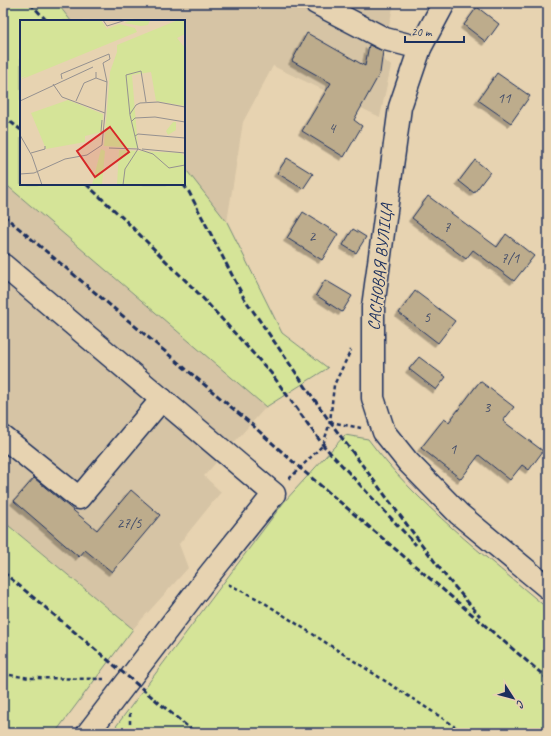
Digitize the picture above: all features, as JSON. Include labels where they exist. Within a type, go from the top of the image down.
[{"type":"street","points":[[316,3],[385,39],[420,48]]},
{"type":"street","name":"САСНОВАЯ ВУЛІЦА","points":[[444,3],[420,48],[400,107],[372,306],[373,398],[384,432],[408,462],[459,514],[548,588]]},
{"type":"street","points":[[3,265],[274,494],[209,575],[131,679],[88,733]]},
{"type":"street","points":[[3,437],[79,498],[162,399]]},
{"type":"path","points":[[274,494],[323,445],[330,422],[334,385],[351,349]]},
{"type":"path","points":[[330,422],[384,432]]},
{"type":"path","points":[[209,575],[260,600],[444,719],[462,733]]},
{"type":"path","points":[[3,674],[30,678],[131,679],[130,733]]},
{"type":"shaded area","points":[[57,3],[394,3],[382,58],[391,66],[380,117],[273,66],[243,122],[227,222],[185,168],[185,20],[70,20]]},
{"type":"shaded area","points":[[3,182],[266,407],[204,476],[221,492],[179,544],[188,568],[133,629],[3,521]]},
{"type":"green space","points":[[3,3],[57,3],[70,20],[20,20],[20,185],[185,185],[185,168],[227,222],[282,333],[328,368],[266,407],[3,182]]},
{"type":"green space","points":[[345,435],[368,439],[387,463],[430,508],[548,609],[548,733],[111,733],[284,502]]},
{"type":"green space","points":[[3,521],[133,629],[55,733],[3,733]]},
{"type":"building","points":[[477,7],[499,24],[486,42],[464,25]]},
{"type":"building","points":[[307,33],[365,66],[369,45],[383,51],[380,73],[354,120],[362,126],[344,157],[302,131],[331,83],[292,61]]},
{"type":"building","points":[[497,73],[530,96],[511,123],[478,100]]},
{"type":"building","points":[[287,158],[313,174],[303,189],[277,173]]},
{"type":"building","points":[[475,160],[490,172],[474,193],[459,181]]},
{"type":"building","points":[[428,196],[497,247],[506,234],[534,256],[514,281],[473,250],[466,259],[412,218]]},
{"type":"building","points":[[303,212],[338,234],[322,260],[287,238]]},
{"type":"building","points":[[353,229],[366,237],[356,253],[343,245]]},
{"type":"building","points":[[325,280],[352,296],[342,312],[316,295]]},
{"type":"building","points":[[415,291],[455,321],[438,343],[399,313]]},
{"type":"building","points":[[419,357],[446,377],[436,390],[409,369]]},
{"type":"building","points":[[480,381],[514,407],[503,421],[543,451],[529,470],[522,465],[510,480],[479,455],[461,479],[421,448],[444,419],[449,422]]},
{"type":"building","points":[[34,478],[97,530],[131,490],[160,515],[112,572],[85,550],[79,557],[14,501]]},
{"type":"railway","points":[[30,3],[46,20]]},
{"type":"railway","points":[[3,116],[20,129]]},
{"type":"railway","points":[[87,185],[125,220],[199,294],[271,373],[323,445],[416,545]]},
{"type":"railway","points":[[184,185],[189,192],[244,298],[330,422],[447,578],[480,616]]},
{"type":"railway","points":[[3,215],[250,423],[300,468],[548,679]]},
{"type":"railway","points":[[3,572],[195,733]]}]
